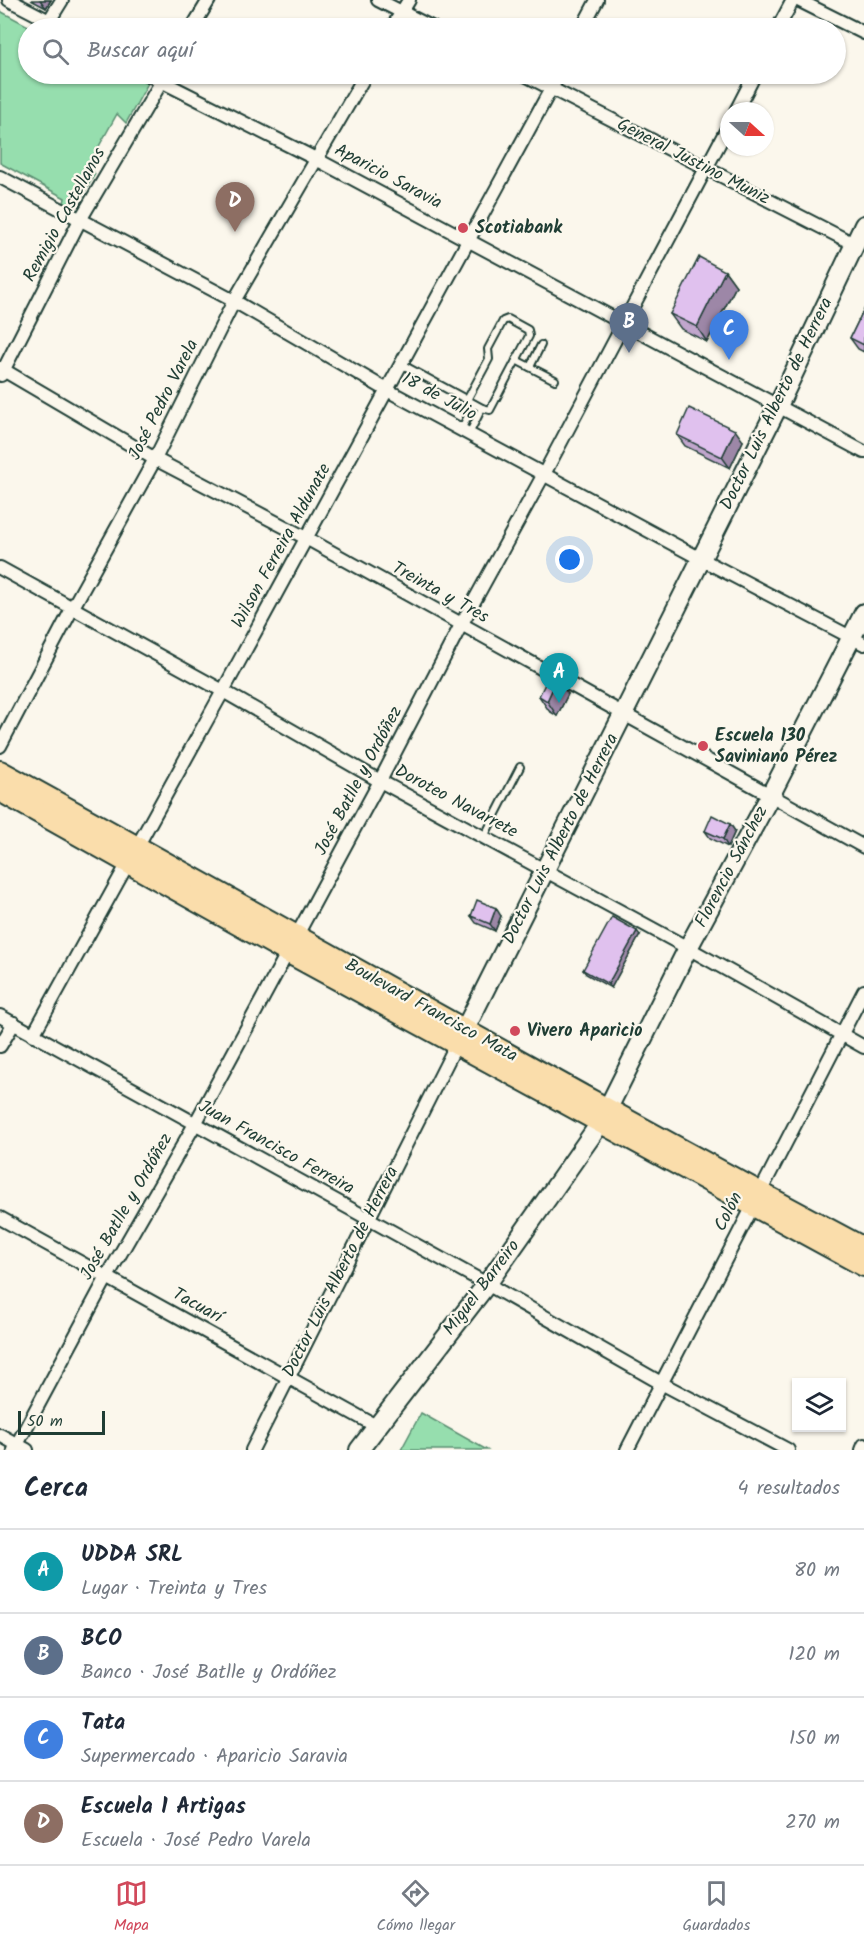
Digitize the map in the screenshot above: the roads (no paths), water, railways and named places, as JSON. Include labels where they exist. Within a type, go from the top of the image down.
[{"type":"main road","name":"Boulevard Francisco Mata","points":[[0,771],[133,854],[756,1200],[864,1266]]},
{"type":"main road","name":"Boulevard Francisco Mata","points":[[0,791],[133,854]]},
{"type":"main road","name":"Boulevard Francisco Mata","points":[[756,1200],[864,1248]]},
{"type":"street","points":[[9,0],[43,18]]},
{"type":"street","points":[[51,18],[62,0]]},
{"type":"street","points":[[198,18],[209,0]]},
{"type":"street","points":[[378,0],[412,18]]},
{"type":"street","points":[[399,18],[409,0]]},
{"type":"street","points":[[587,18],[597,0]]},
{"type":"street","points":[[783,18],[793,0]]},
{"type":"street","points":[[798,0],[834,18]]},
{"type":"street","points":[[846,24],[864,33]]},
{"type":"street","name":"Remigio Castellanos","points":[[1,371],[80,220],[159,84]]},
{"type":"street","name":"Aparicio Saravia","points":[[176,84],[864,452]]},
{"type":"street","name":"José Pedro Varela","points":[[0,746],[73,607],[155,459],[234,301],[360,84]]},
{"type":"street","name":"General Justino Muniz","points":[[544,84],[859,247]]},
{"type":"street","name":"Wilson Ferreira Aldunate","points":[[33,1035],[554,84]]},
{"type":"street","points":[[741,102],[750,84]]},
{"type":"street","name":"José Batlle y Ordóñez","points":[[19,1448],[107,1277],[195,1124],[720,142]]},
{"type":"street","name":"18 de Julio","points":[[0,177],[234,301],[387,390],[858,641]]},
{"type":"street","name":"Doctor Luis Alberto de Herrera","points":[[252,1450],[859,247],[864,225]]},
{"type":"street","name":"Treinta y Tres","points":[[1,371],[155,459],[306,538],[864,847]]},
{"type":"street","name":"Doroteo Navarrete","points":[[0,568],[380,781],[688,948],[864,1047]]},
{"type":"street","name":"Florencio Sánchez","points":[[605,1115],[688,948],[770,796],[858,641],[864,613]]},
{"type":"street","name":"Colón","points":[[627,1450],[864,991]]},
{"type":"street","name":"Juan Francisco Ferreira","points":[[0,1016],[662,1383],[788,1450]]},
{"type":"street","points":[[0,1046],[14,1023]]},
{"type":"street","name":"Miguel Barreiro","points":[[359,1450],[487,1284],[605,1115]]},
{"type":"street","name":"Tacuarí","points":[[0,1218],[376,1426]]},
{"type":"street","points":[[0,1435],[19,1448]]},
{"type":"street","points":[[861,1450],[864,1445]]},
{"type":"lane","points":[[401,364],[474,404],[486,410],[492,408],[529,333],[528,330],[506,319],[488,349],[489,359],[467,400]]},
{"type":"lane","points":[[530,367],[541,345]]},
{"type":"lane","points":[[516,360],[555,380]]},
{"type":"lane","points":[[465,432],[474,404]]},
{"type":"lane","points":[[465,432],[482,408]]},
{"type":"lane","points":[[484,837],[520,767]]},
{"type":"place","name":"Scotiabank","points":[[463,228]]},
{"type":"place","name":"Escuela 1 Artigas","points":[[235,232]]},
{"type":"place","name":"BCO","points":[[629,353]]},
{"type":"place","name":"Tata","points":[[729,360]]},
{"type":"place","name":"UDDA SRL","points":[[559,703]]},
{"type":"place","name":"Escuela 130 Saviniano Pérez","points":[[703,746]]},
{"type":"place","name":"Vivero Aparicio","points":[[515,1031]]}]
